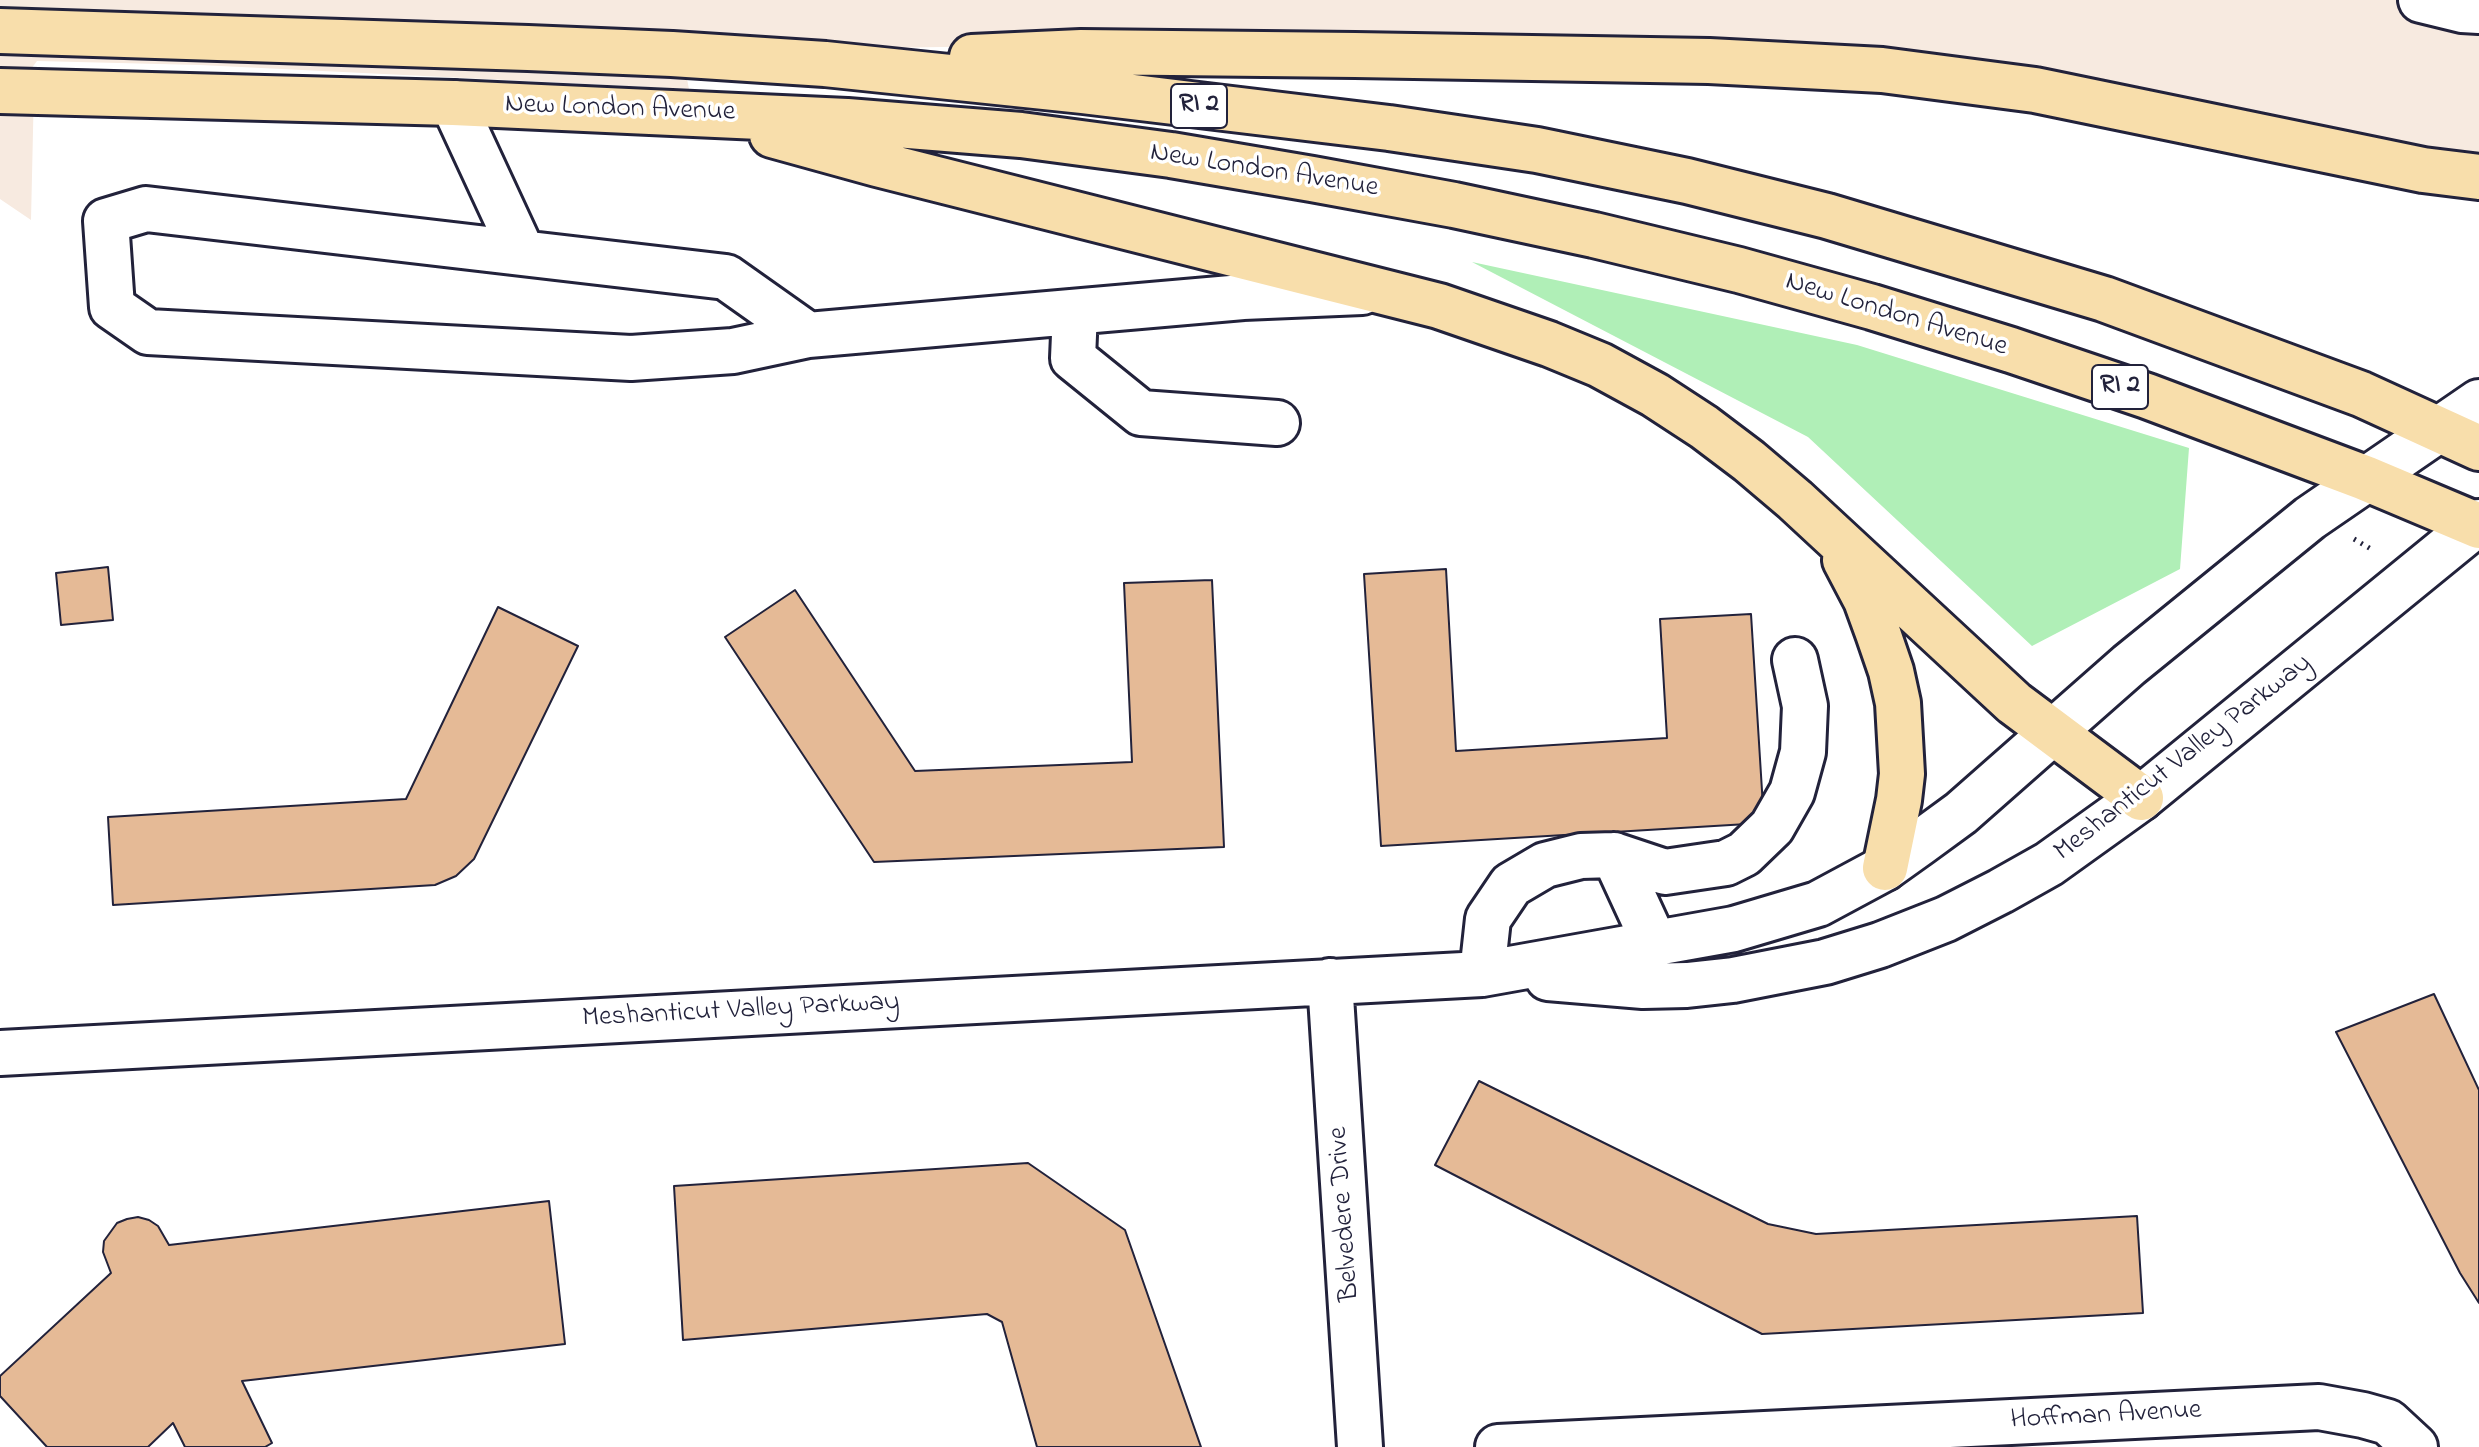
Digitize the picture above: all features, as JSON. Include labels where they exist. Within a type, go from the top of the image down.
[{"type":"main road","name":"New London Avenue","points":[[0,31],[528,48],[825,64],[1083,91],[1389,128],[1537,150],[1687,181],[1827,216],[2104,299],[2361,394],[2479,448]]},
{"type":"main road","points":[[825,64],[1081,52],[1695,60],[1882,70],[2035,90],[2423,170],[2479,177]]},
{"type":"main road","name":"New London Avenue","points":[[0,91],[453,103],[847,121],[1021,135],[1312,179],[1594,235],[1872,307],[2147,396],[2478,524]]},
{"type":"main road","points":[[689,112],[877,164],[1439,306],[1600,365],[1655,395],[1727,444],[1795,500],[2014,703],[2141,798]]},
{"type":"main road","points":[[1833,536],[1866,600],[1891,671],[1898,703],[1902,774],[1885,868]]},
{"type":"street","points":[[2421,0],[2479,11]]},
{"type":"street","points":[[453,103],[522,252]]},
{"type":"street","points":[[808,335],[726,277],[146,209],[106,221],[112,307],[148,332],[631,358],[733,351],[808,335],[1243,297],[1383,291]]},
{"type":"street","points":[[1075,312],[1073,358],[1141,413],[1277,423]]},
{"type":"street","name":"Meshanticut Valley Parkway","points":[[1482,974],[1734,929],[1776,918],[1818,904],[1885,868],[1961,813],[2129,665],[2310,518],[2479,402]]},
{"type":"street","name":"Meshanticut Valley Parkway","points":[[0,1053],[1482,974],[1643,986],[1687,985],[1775,973],[1825,962],[1946,919],[2049,864],[2141,798],[2478,524]]},
{"type":"street","points":[[1482,974],[1488,919],[1511,885],[1545,865],[1581,856],[1614,855],[1665,872],[1726,863],[1744,854],[1772,827],[1792,792],[1803,752],[1805,706],[1795,660]]},
{"type":"street","points":[[1614,855],[1655,944]]},
{"type":"street","name":"Belvedere Drive","points":[[1330,981],[1360,1447]]},
{"type":"street","name":"Hoffman Avenue","points":[[1498,1447],[2319,1407],[2388,1422],[2415,1447]]},
{"type":"shaded area","points":[[0,0],[2479,0],[2479,171],[2062,87],[1131,44],[690,51],[685,69],[689,89],[200,65],[37,61],[31,69],[36,85],[31,220],[0,199]]},
{"type":"green space","points":[[1472,262],[1857,345],[2189,448],[2180,569],[2032,646],[1808,437]]},
{"type":"building","points":[[108,567],[113,620],[61,625],[56,573]]},
{"type":"building","points":[[1446,569],[1456,751],[1667,738],[1660,619],[1751,614],[1764,823],[1381,846],[1364,574]]},
{"type":"building","points":[[1212,580],[1224,847],[874,862],[725,637],[795,590],[915,771],[1132,762],[1124,583]]},
{"type":"building","points":[[498,607],[578,646],[474,859],[456,876],[435,885],[113,905],[108,817],[406,799]]},
{"type":"building","points":[[2434,994],[2479,1090],[2479,1303],[2460,1273],[2336,1032]]},
{"type":"building","points":[[1479,1081],[1768,1224],[1816,1234],[2137,1216],[2143,1313],[1762,1334],[1435,1165]]},
{"type":"building","points":[[1028,1163],[1125,1230],[1201,1447],[1037,1447],[1002,1322],[987,1314],[683,1340],[674,1186]]},
{"type":"building","points":[[549,1201],[565,1344],[242,1381],[272,1443],[265,1447],[185,1447],[173,1423],[148,1447],[47,1447],[0,1396],[0,1376],[111,1273],[103,1252],[104,1241],[117,1223],[127,1219],[138,1217],[149,1220],[158,1226],[169,1245]]}]
